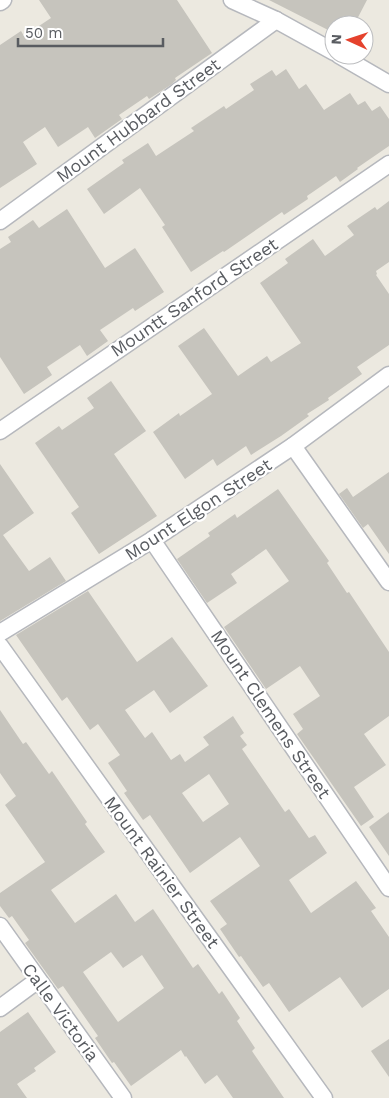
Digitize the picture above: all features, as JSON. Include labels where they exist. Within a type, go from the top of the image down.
[{"type":"street","points":[[232,0],[276,20],[324,46]]},
{"type":"street","name":"Mount Hubbard Street","points":[[0,221],[276,20]]},
{"type":"street","points":[[356,65],[389,84]]},
{"type":"street","name":"Mountt Sanford Street","points":[[0,431],[389,164]]},
{"type":"street","name":"Mount Elgon Street","points":[[0,633],[152,540],[293,446],[389,375]]},
{"type":"street","points":[[293,446],[389,582]]},
{"type":"street","name":"Mount Clemens Street","points":[[152,540],[389,888]]},
{"type":"street","name":"Mount Rainier Street","points":[[0,646],[324,1098]]},
{"type":"street","name":"Calle Victoria","points":[[0,926],[123,1098]]},
{"type":"street","points":[[0,1008],[38,980]]},
{"type":"building","points":[[39,0],[177,0],[212,53],[175,78],[176,80],[172,84],[149,99],[147,96],[119,115],[122,119],[95,138],[88,127],[58,147],[45,127],[23,142],[37,164],[0,188],[0,45],[21,31],[24,36],[51,18]]},
{"type":"building","points":[[269,0],[367,0],[359,15],[324,15],[324,28]]},
{"type":"building","points":[[286,69],[299,89],[306,84],[324,110],[350,93],[358,105],[365,101],[372,111],[380,106],[389,119],[389,146],[340,182],[336,176],[307,196],[308,199],[284,215],[282,212],[191,272],[162,227],[165,225],[140,188],[104,214],[87,189],[124,163],[122,160],[148,143],[156,156],[194,131],[191,128],[224,106],[226,109],[254,90],[250,84],[272,70],[276,76]]},
{"type":"building","points":[[389,201],[389,262],[376,271],[376,275],[389,294],[389,345],[357,367],[362,374],[328,398],[329,400],[307,414],[309,416],[281,436],[251,455],[246,446],[217,466],[213,459],[185,479],[153,432],[179,413],[180,416],[212,394],[178,346],[204,328],[238,376],[267,356],[271,362],[301,343],[260,283],[288,263],[285,259],[313,239],[325,256],[354,235],[347,226],[375,207],[377,210]]},
{"type":"building","points":[[67,209],[105,268],[135,248],[164,292],[135,311],[133,308],[100,330],[108,341],[87,356],[80,345],[47,367],[52,375],[24,394],[0,357],[0,249],[11,242],[8,237],[33,220],[39,228]]},
{"type":"building","points":[[111,381],[146,431],[114,454],[157,516],[99,554],[71,513],[79,507],[35,443],[59,426],[62,430],[94,408],[87,398]]},
{"type":"building","points":[[0,464],[34,513],[3,535],[29,571],[50,557],[66,581],[0,621]]},
{"type":"building","points":[[389,472],[389,554],[368,524],[363,528],[339,494],[347,488],[353,497]]},
{"type":"building","points":[[278,489],[329,561],[327,563],[389,652],[389,716],[364,734],[386,765],[354,787],[374,817],[361,826],[297,734],[303,729],[293,714],[320,696],[300,666],[266,689],[224,627],[289,581],[266,549],[231,574],[237,583],[207,603],[177,559],[210,536],[208,533],[235,514],[237,518]]},
{"type":"building","points":[[88,591],[137,662],[172,637],[208,686],[170,713],[154,690],[125,710],[145,738],[152,732],[171,760],[180,754],[185,762],[209,745],[203,737],[233,716],[244,733],[240,736],[247,745],[242,749],[285,812],[289,809],[309,838],[315,835],[327,853],[289,880],[311,913],[356,881],[376,908],[371,911],[389,937],[389,989],[362,1008],[340,977],[289,1012],[269,983],[263,987],[241,956],[239,957],[220,929],[227,924],[210,901],[260,866],[240,837],[190,873],[150,815],[143,820],[124,793],[127,791],[108,763],[120,755],[98,724],[90,730],[67,697],[62,701],[16,635]],"holes":[[[209,774],[229,804],[203,822],[182,793]]]},
{"type":"building","points":[[0,710],[23,744],[26,742],[49,774],[52,771],[105,852],[51,890],[75,923],[116,894],[135,922],[153,909],[193,968],[198,964],[219,994],[222,991],[240,1018],[237,1021],[255,1048],[252,1051],[284,1098],[233,1098],[217,1075],[205,1084],[181,1050],[131,1086],[95,1038],[98,1036],[63,986],[58,989],[25,943],[29,940],[12,916],[9,918],[0,906],[0,893],[45,862],[5,805],[16,796],[0,773]],"holes":[[[111,952],[123,968],[142,955],[164,988],[118,1022],[83,972]]]},
{"type":"building","points":[[389,812],[389,856],[369,827]]},
{"type":"building","points":[[28,1012],[56,1052],[34,1068],[36,1071],[17,1084],[27,1098],[0,1098],[0,1032]]},
{"type":"building","points":[[389,1039],[389,1077],[371,1051]]}]
